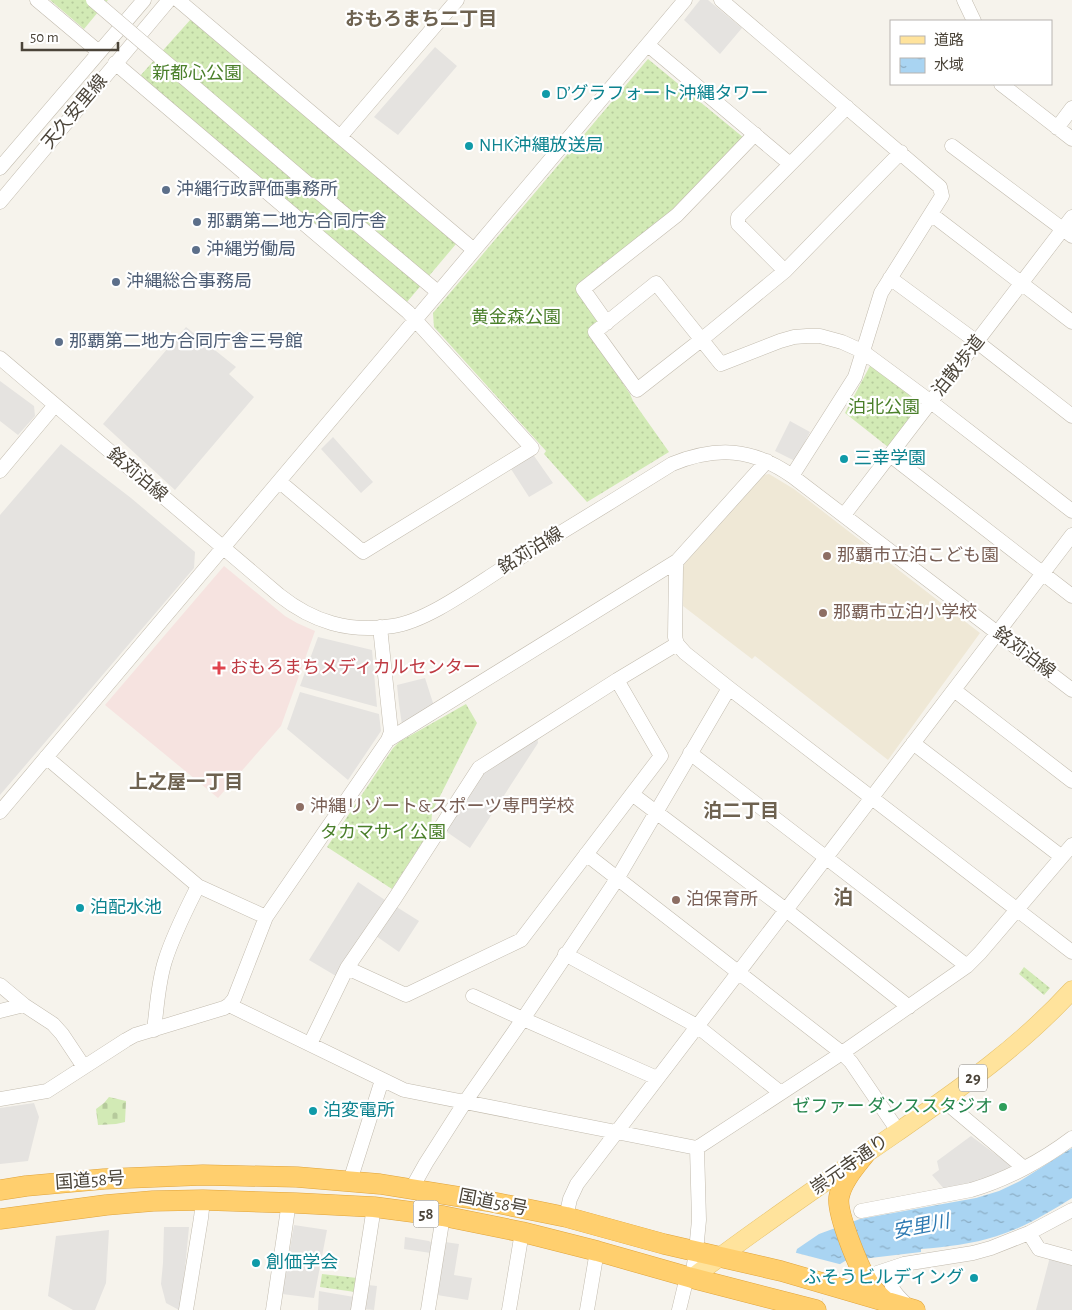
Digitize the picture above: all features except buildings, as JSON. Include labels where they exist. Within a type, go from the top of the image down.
[{"type":"highway","points":[[865,1154],[843,1186],[838,1205],[863,1272],[874,1290],[887,1303]]},
{"type":"highway","name":"国道58号","points":[[0,1190],[104,1178],[203,1175],[297,1177],[412,1188],[566,1217],[696,1252],[781,1271],[913,1309]]},
{"type":"highway","name":"国道58号","points":[[0,1219],[106,1205],[153,1201],[289,1202],[374,1208],[443,1216],[522,1232],[816,1310]]},
{"type":"main road","name":"崇元寺通り","points":[[692,1278],[980,1073],[1048,1015],[1072,990]]},
{"type":"street","points":[[37,0],[100,52]]},
{"type":"street","points":[[93,0],[433,288]]},
{"type":"street","name":"天久安里線","points":[[0,168],[144,0]]},
{"type":"street","name":"天久安里線","points":[[0,202],[169,0]]},
{"type":"street","points":[[178,0],[474,250]]},
{"type":"street","points":[[340,137],[457,0]]},
{"type":"street","points":[[0,812],[685,0]]},
{"type":"street","points":[[721,0],[901,152],[940,187],[942,196],[881,293],[855,377],[792,476]]},
{"type":"street","points":[[964,0],[974,20]]},
{"type":"street","points":[[648,44],[790,164]]},
{"type":"street","points":[[115,64],[408,312],[532,448],[363,552],[280,482]]},
{"type":"street","points":[[1002,85],[1072,139]]},
{"type":"street","points":[[785,271],[738,224],[738,217],[847,107]]},
{"type":"street","points":[[1057,128],[1072,108]]},
{"type":"street","points":[[607,322],[583,289],[676,215],[755,134]]},
{"type":"street","points":[[952,146],[1067,233]]},
{"type":"street","points":[[901,152],[785,271],[701,340],[637,390],[595,332],[656,283],[701,340],[721,364],[794,337],[820,336],[842,342],[862,351],[1072,511]]},
{"type":"street","points":[[930,214],[1072,322]]},
{"type":"street","name":"泊散歩道","points":[[844,515],[1022,283],[1067,233],[1072,217]]},
{"type":"street","points":[[890,278],[977,342],[1072,416]]},
{"type":"street","name":"銘苅泊線","points":[[0,358],[286,600],[309,615],[323,620],[355,628],[394,626],[408,622],[435,610],[672,464],[693,457],[715,453],[739,453],[767,461],[792,476],[1072,690]]},
{"type":"street","points":[[0,471],[55,405]]},
{"type":"street","points":[[890,455],[1072,596]]},
{"type":"street","points":[[388,740],[677,561],[767,461]]},
{"type":"street","points":[[566,1217],[570,1199],[577,1184],[1072,535]]},
{"type":"street","points":[[677,561],[676,637],[678,644],[685,653],[1072,952]]},
{"type":"street","points":[[0,1098],[47,1091],[135,1035],[229,1006],[234,999],[266,917],[388,740],[391,732],[380,627]]},
{"type":"street","points":[[310,1044],[347,968],[395,898],[479,768],[617,680],[678,644]]},
{"type":"street","points":[[347,968],[406,995],[521,940],[660,756],[617,680]]},
{"type":"street","points":[[412,1188],[465,1102],[617,879],[729,688]]},
{"type":"street","points":[[954,690],[1072,781]]},
{"type":"street","points":[[913,743],[1062,857]]},
{"type":"street","points":[[690,753],[967,966]]},
{"type":"street","points":[[46,757],[198,886],[266,917]]},
{"type":"street","points":[[632,794],[786,910],[909,1007]]},
{"type":"street","points":[[229,1006],[404,1090],[697,1148],[842,1053],[967,966],[980,954],[1072,845]]},
{"type":"street","points":[[586,854],[842,1053],[898,1131]]},
{"type":"street","points":[[154,1030],[164,961],[198,886]]},
{"type":"street","points":[[566,954],[697,1026],[781,1093]]},
{"type":"street","points":[[0,985],[24,1005],[53,1024],[84,1067]]},
{"type":"street","points":[[473,996],[657,1078]]},
{"type":"street","points":[[0,1011],[24,1005]]},
{"type":"street","points":[[350,1181],[382,1080]]},
{"type":"street","points":[[943,1100],[1024,1168]]},
{"type":"street","points":[[861,1211],[986,1186],[1024,1168],[1072,1138]]},
{"type":"street","points":[[679,1310],[685,1285],[692,1278],[696,1252],[698,1227],[697,1148]]},
{"type":"street","points":[[186,1310],[203,1200]]},
{"type":"street","points":[[273,1310],[289,1202]]},
{"type":"street","points":[[358,1310],[374,1208]]},
{"type":"street","points":[[863,1272],[973,1253],[1030,1233],[1072,1210]]},
{"type":"street","points":[[428,1310],[443,1216]]},
{"type":"street","points":[[509,1310],[522,1232]]},
{"type":"street","points":[[1030,1233],[1039,1249],[1072,1258]]},
{"type":"street","points":[[587,1310],[597,1251]]},
{"type":"street","points":[[904,1264],[893,1278],[892,1286],[897,1295],[913,1309]]},
{"type":"shaded area","points":[[700,0],[708,0],[742,28],[720,54],[684,20]]},
{"type":"shaded area","points":[[435,47],[457,66],[398,135],[374,117]]},
{"type":"shaded area","points":[[186,327],[236,367],[229,374],[254,397],[175,490],[103,424]]},
{"type":"shaded area","points":[[0,381],[34,406],[35,416],[18,435],[0,421]]},
{"type":"shaded area","points":[[790,421],[810,432],[795,461],[775,451]]},
{"type":"shaded area","points":[[333,437],[373,482],[361,493],[321,449]]},
{"type":"shaded area","points":[[61,444],[131,498],[195,552],[194,568],[0,795],[0,515]]},
{"type":"shaded area","points":[[532,453],[553,483],[529,497],[511,469]]},
{"type":"shaded area","name":"那覇市立泊小学校","points":[[769,474],[794,489],[980,633],[888,760],[755,656],[752,659],[683,606],[682,567],[763,475]]},
{"type":"shaded area","name":"おもろまちメディカルセンター","points":[[224,566],[285,616],[315,631],[281,726],[218,798],[105,705]]},
{"type":"shaded area","points":[[318,637],[372,650],[377,707],[300,686]]},
{"type":"shaded area","points":[[425,678],[434,706],[402,725],[397,685]]},
{"type":"shaded area","points":[[300,692],[379,714],[381,731],[348,780],[287,729]]},
{"type":"shaded area","points":[[537,735],[538,743],[470,848],[444,830],[482,771]]},
{"type":"shaded area","points":[[358,882],[388,902],[336,976],[309,960]]},
{"type":"shaded area","points":[[395,906],[419,921],[399,952],[376,936]]},
{"type":"shaded area","points":[[34,1103],[39,1117],[28,1161],[0,1164],[0,1108]]},
{"type":"shaded area","points":[[971,1136],[1014,1168],[978,1183],[945,1190],[932,1175],[939,1170],[937,1161]]},
{"type":"shaded area","points":[[294,1225],[327,1230],[314,1298],[282,1294]]},
{"type":"shaded area","points":[[164,1227],[189,1227],[181,1310],[166,1303],[161,1284]]},
{"type":"shaded area","points":[[109,1230],[106,1283],[95,1310],[73,1310],[48,1296],[56,1236]]},
{"type":"shaded area","points":[[405,1237],[429,1241],[433,1244],[431,1253],[404,1249]]},
{"type":"shaded area","points":[[445,1242],[459,1244],[454,1275],[472,1278],[468,1300],[437,1295]]},
{"type":"shaded area","points":[[1050,1257],[1072,1264],[1072,1310],[1036,1310]]},
{"type":"shaded area","points":[[368,1285],[377,1286],[374,1310],[364,1309]]},
{"type":"shaded area","points":[[319,1291],[354,1297],[351,1310],[318,1310]]},
{"type":"green space","points":[[50,0],[108,0],[84,29]]},
{"type":"green space","name":"新都心公園","points":[[191,19],[456,244],[407,302],[140,76]]},
{"type":"green space","name":"黄金森公園","points":[[648,59],[744,138],[682,204],[577,289],[601,321],[588,331],[633,401],[669,452],[587,502],[544,454],[546,451],[434,327],[433,313]]},
{"type":"green space","name":"泊北公園","points":[[871,364],[925,404],[888,447],[845,413]]},
{"type":"green space","name":"タカマサイ公園","points":[[466,704],[477,723],[432,812],[431,829],[392,889],[327,847],[393,748],[399,742]]},
{"type":"green space","points":[[1024,967],[1050,988],[1044,995],[1019,974]]},
{"type":"green space","points":[[109,1097],[126,1101],[125,1122],[98,1125],[96,1109]]},
{"type":"green space","points":[[322,1274],[357,1278],[355,1292],[320,1287]]},
{"type":"water","name":"安里川","points":[[1072,1148],[1072,1198],[1045,1215],[1007,1233],[978,1241],[921,1249],[921,1252],[845,1261],[837,1266],[818,1310],[779,1310],[797,1249],[819,1234],[860,1219],[976,1198],[999,1191],[1020,1181]]},
{"type":"pier","points":[[793,1252],[843,1265],[839,1267],[819,1310],[777,1310]]},
{"type":"place","name":"D’グラフォート沖縄タワー","points":[[546,94]]},
{"type":"place","name":"NHK沖縄放送局","points":[[469,146]]},
{"type":"place","name":"沖縄行政評価事務所","points":[[166,190]]},
{"type":"place","name":"那覇第二地方合同庁舎","points":[[197,222]]},
{"type":"place","name":"沖縄労働局","points":[[196,250]]},
{"type":"place","name":"沖縄総合事務局","points":[[116,282]]},
{"type":"place","name":"那覇第二地方合同庁舎三号館","points":[[59,342]]},
{"type":"place","name":"三幸学園","points":[[844,459]]},
{"type":"place","name":"那覇市立泊こども園","points":[[827,556]]},
{"type":"place","name":"那覇市立泊小学校","points":[[823,613]]},
{"type":"place","name":"おもろまちメディカルセンター","points":[[219,668]]},
{"type":"place","name":"沖縄リゾート&スポーツ専門学校","points":[[300,807]]},
{"type":"place","name":"泊保育所","points":[[676,900]]},
{"type":"place","name":"泊配水池","points":[[80,908]]},
{"type":"place","name":"ゼファー ダンススタジオ","points":[[1003,1107]]},
{"type":"place","name":"泊変電所","points":[[313,1111]]},
{"type":"place","name":"創価学会","points":[[256,1263]]},
{"type":"place","name":"ふそうビルディング","points":[[974,1278]]},
{"type":"district","name":"おもろまち二丁目","points":[[421,19]]},
{"type":"district","name":"上之屋一丁目","points":[[186,782]]},
{"type":"district","name":"泊二丁目","points":[[741,811]]},
{"type":"district","name":"泊","points":[[843,898]]}]
